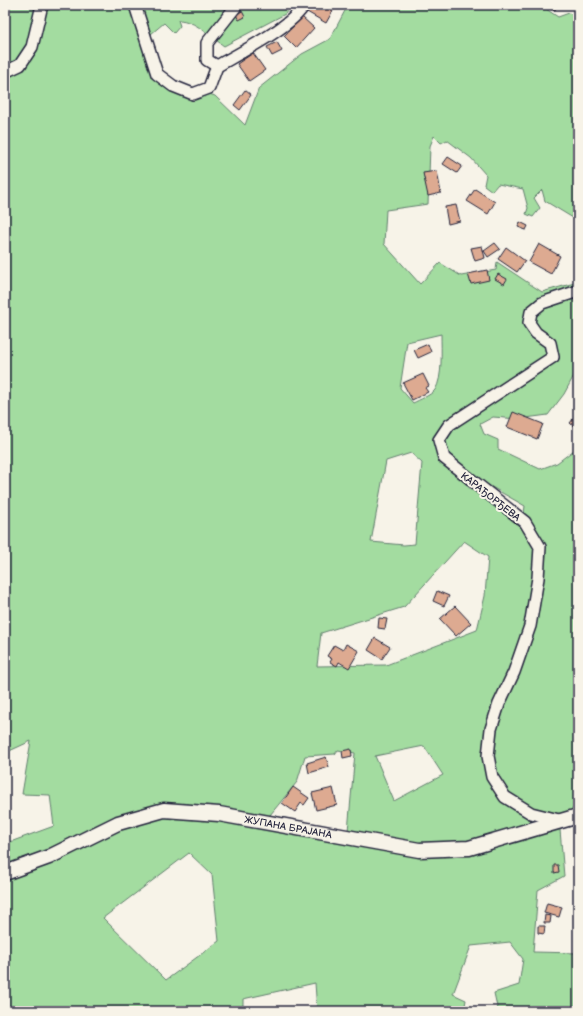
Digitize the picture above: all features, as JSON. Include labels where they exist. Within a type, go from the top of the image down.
[{"type":"street","points":[[5,72],[20,65],[32,48],[42,5]]},
{"type":"street","points":[[136,5],[158,74],[173,86],[193,94],[209,88],[218,66],[282,26],[300,12],[304,5]]},
{"type":"street","points":[[218,66],[207,60],[207,43],[238,5]]},
{"type":"street","name":"КАРАЂОРЂЕВА","points":[[572,819],[531,813],[505,797],[492,777],[488,756],[490,729],[499,704],[514,672],[530,626],[538,578],[540,548],[525,522],[444,458],[439,440],[449,425],[553,356],[550,343],[536,333],[529,323],[531,312],[542,303],[578,291]]},
{"type":"street","name":"ЖУПАНА БРАЈАНА","points":[[5,873],[49,857],[118,823],[164,810],[219,814],[419,850],[469,848],[572,819]]},
{"type":"green space","points":[[5,5],[292,5],[285,14],[224,46],[197,26],[178,20],[180,26],[174,33],[164,23],[151,34],[151,73],[215,96],[245,125],[259,88],[302,54],[330,39],[348,5],[522,5],[523,7],[546,9],[558,17],[569,13],[578,18],[578,221],[545,201],[542,190],[534,198],[540,208],[533,217],[526,214],[528,208],[523,189],[498,184],[492,191],[484,185],[486,175],[471,158],[447,140],[441,143],[434,136],[430,146],[428,204],[386,210],[384,244],[420,284],[440,263],[461,276],[496,270],[497,262],[542,292],[578,282],[578,378],[577,370],[564,394],[548,415],[518,419],[493,417],[480,424],[484,434],[498,440],[498,449],[540,469],[557,463],[578,447],[578,818],[560,830],[564,876],[538,890],[533,952],[578,953],[578,1011],[498,1011],[494,993],[519,985],[523,959],[510,942],[471,946],[453,994],[466,1000],[464,1011],[317,1011],[315,983],[243,999],[243,1011],[5,1011],[5,842],[13,841],[54,826],[50,795],[22,794],[31,741],[5,753]],"holes":[[[441,334],[441,363],[438,385],[431,394],[413,403],[400,388],[407,342]],[[411,453],[422,463],[415,544],[404,545],[371,542],[386,461]],[[453,465],[525,506],[522,528],[468,487]],[[464,541],[488,557],[485,596],[477,630],[386,665],[317,666],[321,633],[404,607]],[[424,746],[443,775],[394,801],[375,756]],[[338,750],[355,753],[348,831],[270,815],[297,782],[305,756],[335,754]],[[189,853],[212,875],[219,941],[166,980],[103,918]]]},
{"type":"building","points":[[311,5],[336,5],[326,23],[307,12]]},
{"type":"building","points":[[540,5],[557,5],[555,10]]},
{"type":"building","points":[[242,11],[245,17],[239,20],[236,15]]},
{"type":"building","points":[[302,17],[314,28],[296,48],[284,36]]},
{"type":"building","points":[[277,42],[282,51],[272,56],[267,47]]},
{"type":"building","points":[[253,53],[265,70],[249,81],[237,64]]},
{"type":"building","points":[[245,90],[251,95],[240,110],[234,105]]},
{"type":"building","points":[[448,157],[462,166],[457,173],[443,164]]},
{"type":"building","points":[[437,171],[441,193],[428,196],[423,173]]},
{"type":"building","points":[[475,189],[495,202],[488,214],[467,201]]},
{"type":"building","points":[[456,205],[460,221],[448,224],[445,207]]},
{"type":"building","points":[[520,222],[528,226],[526,230],[518,227]]},
{"type":"building","points":[[495,243],[500,249],[488,257],[484,251]]},
{"type":"building","points":[[539,244],[560,256],[551,274],[529,262]]},
{"type":"building","points":[[482,246],[485,258],[475,261],[471,248]]},
{"type":"building","points":[[506,247],[525,261],[517,272],[498,259]]},
{"type":"building","points":[[487,270],[489,280],[471,284],[468,274]]},
{"type":"building","points":[[498,274],[507,279],[504,284],[495,279]]},
{"type":"building","points":[[428,344],[431,352],[418,358],[414,350]]},
{"type":"building","points":[[423,374],[429,386],[425,388],[428,392],[412,400],[403,383]]},
{"type":"building","points":[[513,412],[543,424],[537,439],[507,427]]},
{"type":"building","points":[[578,413],[578,430],[570,423]]},
{"type":"building","points":[[437,591],[449,596],[444,606],[433,601]]},
{"type":"building","points":[[455,606],[471,623],[456,636],[440,619]]},
{"type":"building","points":[[379,618],[387,619],[385,629],[378,628]]},
{"type":"building","points":[[375,638],[390,647],[382,659],[368,650]]},
{"type":"building","points":[[346,644],[359,651],[349,668],[339,662],[337,666],[330,662],[332,659],[327,656],[334,645],[343,650]]},
{"type":"building","points":[[351,749],[352,756],[343,758],[342,751]]},
{"type":"building","points":[[326,757],[329,767],[309,773],[307,763]]},
{"type":"building","points":[[293,787],[309,798],[304,805],[301,803],[295,812],[282,803]]},
{"type":"building","points":[[333,788],[337,805],[316,810],[312,793]]},
{"type":"building","points":[[554,865],[558,865],[559,872],[554,873]]},
{"type":"building","points":[[578,890],[578,907],[575,906]]},
{"type":"building","points":[[547,903],[562,907],[559,917],[544,913]]},
{"type":"building","points":[[545,915],[551,916],[550,923],[544,923]]},
{"type":"building","points":[[538,926],[545,926],[544,934],[538,933]]}]
